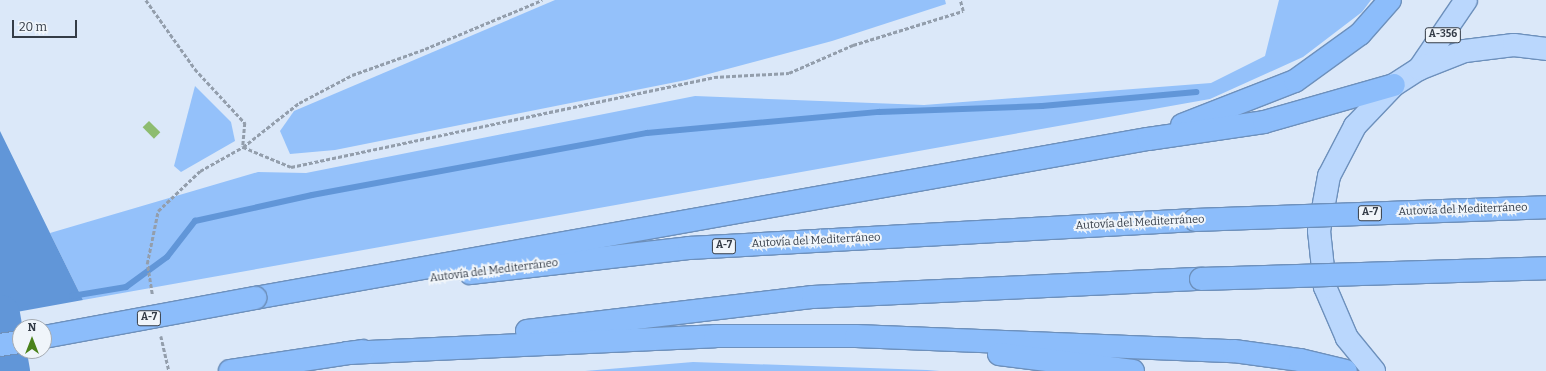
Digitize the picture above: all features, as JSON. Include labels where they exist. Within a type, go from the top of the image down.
[{"type":"highway","points":[[1148,138],[1295,81],[1360,34],[1390,0]]},
{"type":"highway","points":[[254,298],[1148,138],[1264,122],[1394,85]]},
{"type":"highway","name":"Autovía del Mediterráneo","points":[[52,336],[254,298],[689,248],[1195,220],[1546,207]]},
{"type":"highway","points":[[230,371],[347,353],[812,297],[1201,279],[1546,268]]},
{"type":"highway","points":[[347,353],[716,336],[924,338],[1234,351],[1300,360],[1346,371]]},
{"type":"highway","points":[[924,338],[966,350],[1133,371]]},
{"type":"highway","points":[[0,345],[12,343]]},
{"type":"main road","name":"A-356","points":[[1419,69],[1466,0]]},
{"type":"main road","points":[[1374,371],[1347,338],[1325,286],[1319,231],[1329,176],[1355,126],[1394,85],[1419,69],[1465,51],[1514,45],[1546,49]]},
{"type":"path","points":[[146,0],[194,69],[245,123],[243,147]]},
{"type":"path","points":[[150,285],[147,264],[158,210],[200,171],[243,147],[299,103],[352,75],[425,49],[542,0]]},
{"type":"path","points":[[243,147],[291,167],[714,77],[789,73],[853,45],[963,11],[960,0]]},
{"type":"shaded area","points":[[555,0],[945,0],[946,4],[832,41],[686,80],[335,150],[290,154],[280,131],[294,111]]},
{"type":"shaded area","points":[[1279,0],[1371,0],[1362,12],[1303,57],[1210,99],[83,300],[50,233],[258,172],[306,173],[695,96],[924,105],[1211,83],[1265,56]]},
{"type":"shaded area","points":[[195,86],[231,122],[235,141],[181,172],[174,166]]},
{"type":"shaded area","points":[[0,131],[50,233],[83,300],[0,315]]},
{"type":"shaded area","points":[[693,362],[927,370],[940,371],[585,371]]},
{"type":"building","points":[[149,121],[160,132],[154,139],[143,127]]},
{"type":"waterway","points":[[72,296],[126,287],[167,257],[195,221],[312,195],[647,133],[879,112],[1042,106],[1196,92]]},
{"type":"waterway","points":[[0,314],[10,371]]}]
